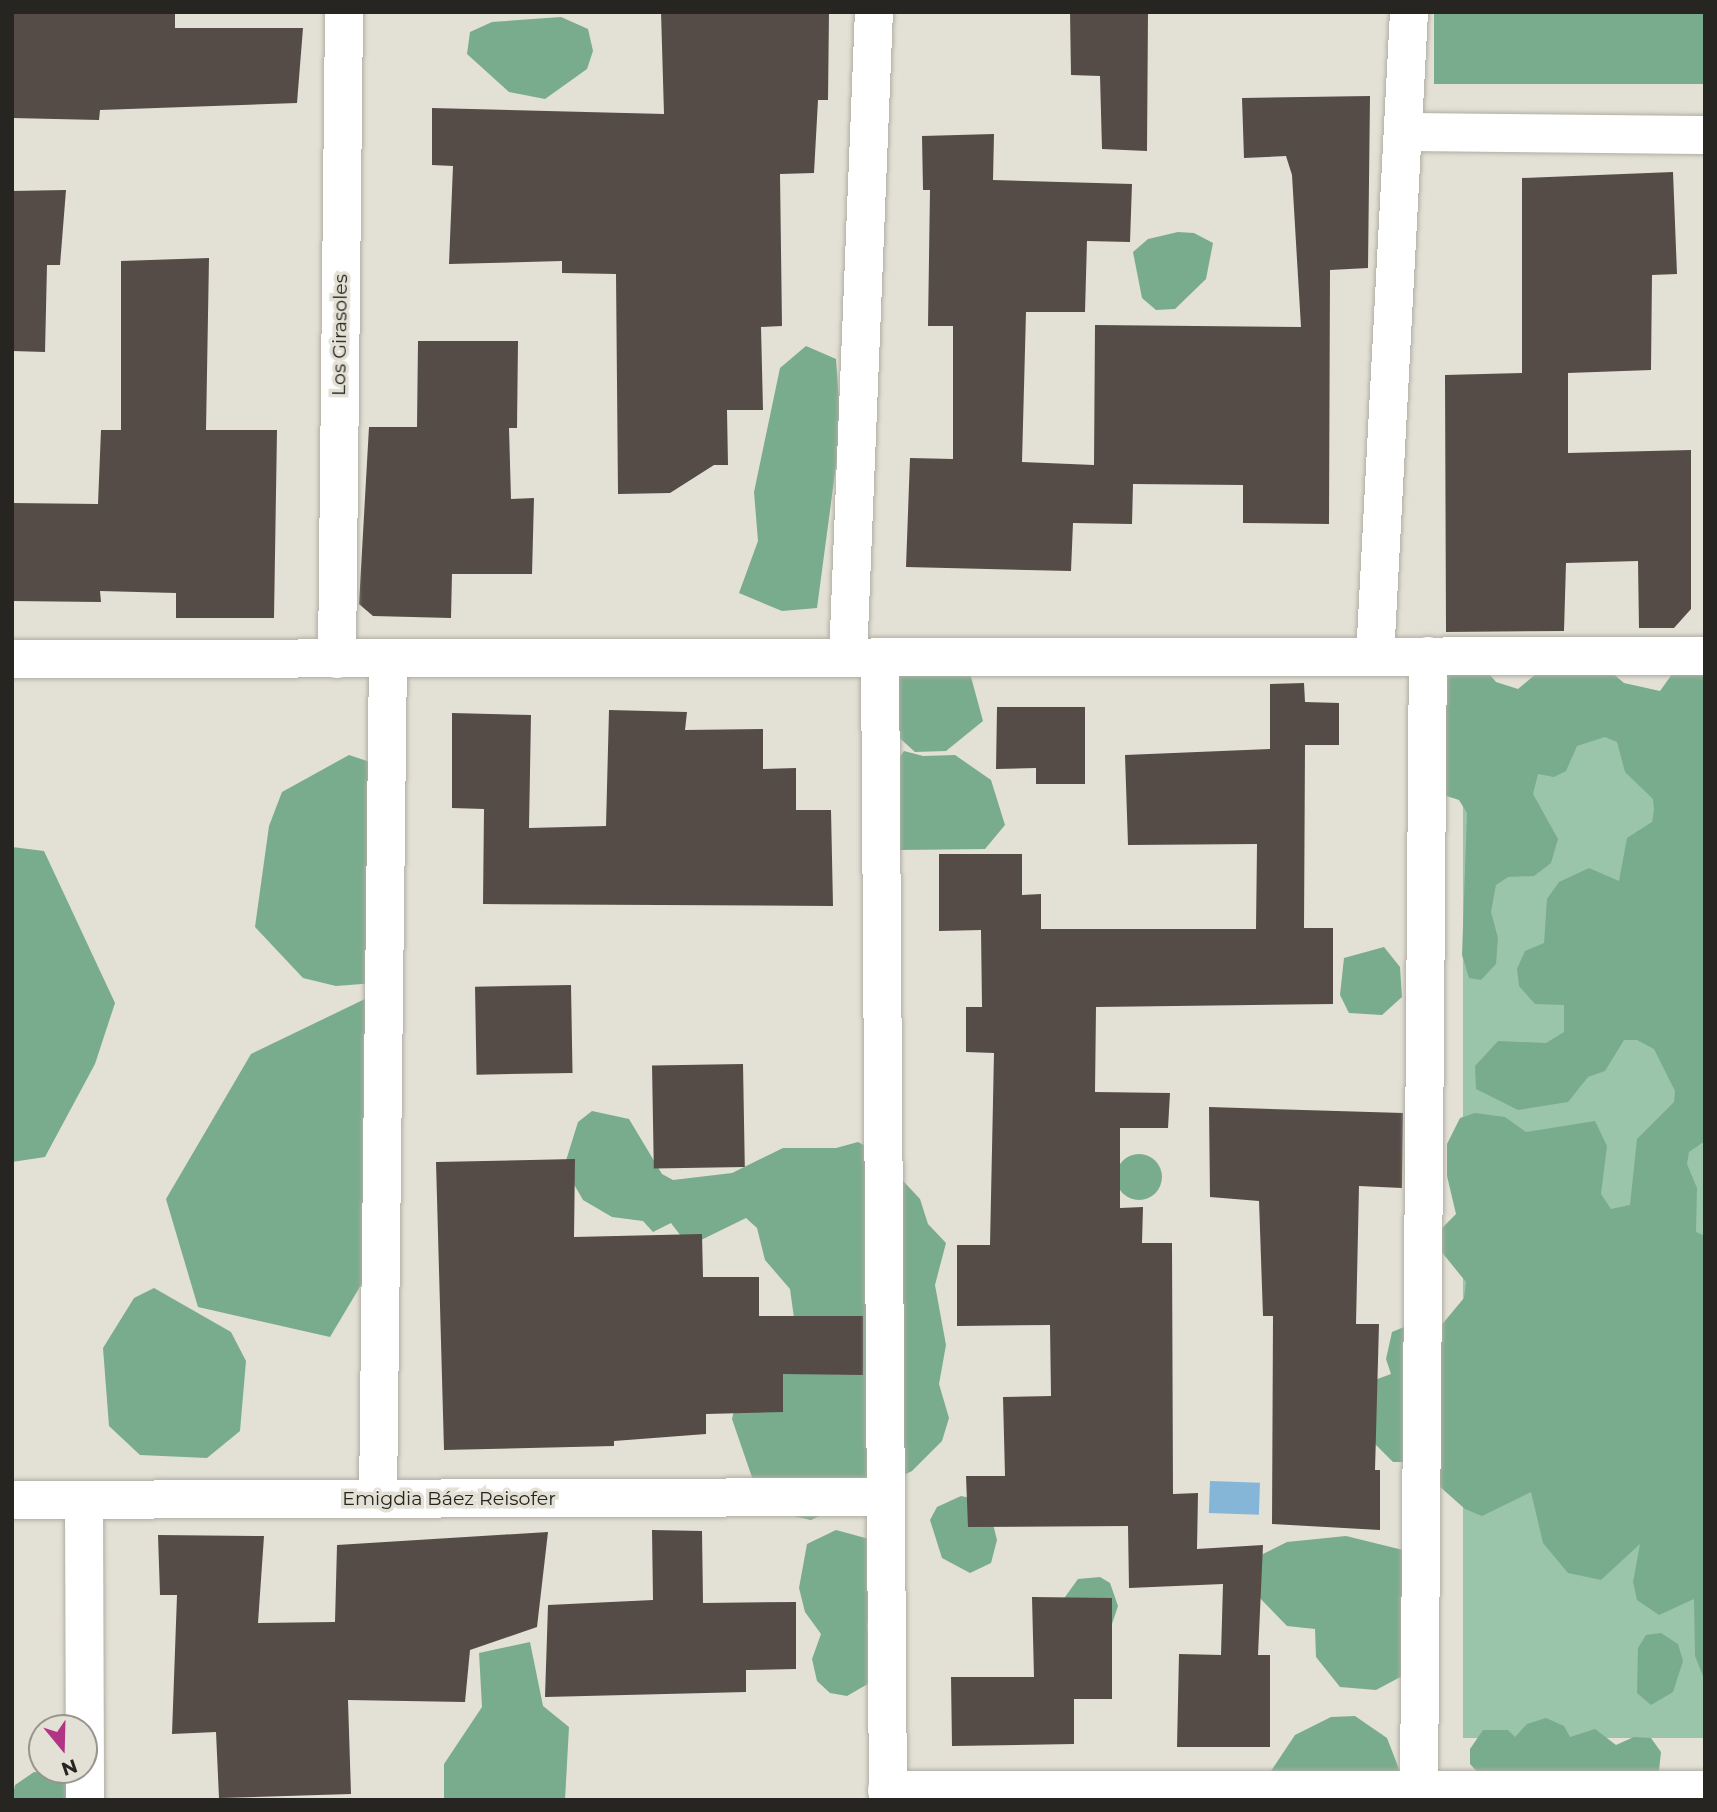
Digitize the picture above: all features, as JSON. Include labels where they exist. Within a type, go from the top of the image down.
[{"type":"street","name":"Los Girasoles","points":[[337,659],[344,12]]},
{"type":"street","points":[[874,12],[864,657],[885,1497],[888,1795],[1705,1790]]},
{"type":"street","points":[[1375,657],[1405,132],[1409,12]]},
{"type":"street","points":[[1405,132],[1705,135]]},
{"type":"street","points":[[1419,1790],[1428,656]]},
{"type":"street","points":[[12,659],[1705,656]]},
{"type":"street","points":[[378,1499],[388,659]]},
{"type":"street","name":"Emigdia Báez Reisofer","points":[[12,1500],[885,1497]]},
{"type":"street","points":[[84,1500],[85,1800]]},
{"type":"green space","points":[[1434,12],[1705,12],[1705,84],[1434,84]]},
{"type":"green space","points":[[561,17],[588,29],[593,51],[587,69],[545,99],[509,92],[467,54],[470,32],[492,22]]},
{"type":"green space","points":[[1178,232],[1194,233],[1213,243],[1206,279],[1175,309],[1156,310],[1142,298],[1133,252],[1148,239]]},
{"type":"green space","points":[[806,346],[836,359],[841,428],[817,608],[782,611],[739,593],[758,541],[754,492],[780,368]]},
{"type":"green space","points":[[1448,664],[1485,669],[1496,682],[1518,689],[1543,668],[1604,666],[1624,683],[1660,691],[1675,670],[1705,664],[1705,1141],[1689,1152],[1687,1164],[1697,1188],[1696,1232],[1705,1236],[1705,1681],[1695,1656],[1694,1599],[1659,1615],[1637,1600],[1633,1582],[1640,1544],[1601,1580],[1568,1573],[1543,1543],[1531,1492],[1482,1516],[1465,1509],[1412,1462],[1393,1462],[1375,1444],[1372,1381],[1391,1374],[1386,1359],[1392,1332],[1416,1322],[1439,1328],[1464,1298],[1466,1282],[1440,1250],[1441,1229],[1456,1214],[1447,1176],[1447,1144],[1460,1118],[1475,1113],[1505,1117],[1526,1132],[1595,1121],[1607,1146],[1601,1194],[1611,1209],[1630,1205],[1637,1139],[1674,1102],[1675,1091],[1654,1049],[1637,1040],[1624,1040],[1605,1071],[1588,1077],[1568,1102],[1518,1110],[1476,1089],[1475,1066],[1498,1041],[1546,1043],[1564,1032],[1564,1005],[1535,1004],[1519,986],[1517,969],[1525,951],[1544,943],[1547,899],[1559,882],[1589,868],[1619,881],[1627,838],[1652,822],[1654,810],[1653,799],[1625,772],[1617,742],[1605,737],[1577,746],[1566,771],[1554,777],[1538,774],[1533,794],[1558,839],[1551,863],[1534,876],[1508,877],[1496,885],[1491,912],[1498,938],[1496,964],[1481,980],[1469,978],[1462,955],[1467,813],[1459,800],[1437,793],[1421,776]]},
{"type":"green space","points":[[890,666],[968,666],[983,721],[946,751],[915,752],[893,732]]},
{"type":"green space","points":[[1463,693],[1705,693],[1705,1738],[1463,1738]]},
{"type":"green space","points":[[904,751],[923,756],[955,755],[991,780],[1005,825],[985,849],[900,850],[895,763]]},
{"type":"green space","points":[[349,755],[376,764],[375,983],[336,986],[303,978],[255,927],[269,826],[282,792]]},
{"type":"green space","points":[[12,847],[44,851],[115,1003],[95,1064],[45,1157],[12,1162]]},
{"type":"green space","points":[[1384,947],[1400,967],[1402,997],[1382,1015],[1349,1013],[1340,995],[1344,958]]},
{"type":"green space","points":[[367,998],[364,1280],[330,1337],[198,1307],[166,1199],[251,1054]]},
{"type":"green space","points":[[592,1111],[629,1119],[662,1174],[673,1180],[732,1173],[783,1148],[836,1148],[858,1142],[875,1151],[920,1199],[928,1224],[946,1243],[935,1285],[946,1345],[939,1384],[949,1418],[942,1441],[912,1471],[811,1520],[780,1513],[755,1486],[732,1419],[739,1390],[794,1318],[790,1289],[765,1260],[757,1228],[746,1218],[699,1241],[684,1240],[671,1223],[653,1232],[643,1221],[612,1217],[583,1200],[564,1167],[578,1122]]},
{"type":"green space","points":[[1139,1154],[1155,1161],[1162,1177],[1155,1193],[1139,1200],[1123,1193],[1116,1177],[1123,1161]]},
{"type":"green space","points":[[154,1288],[231,1332],[246,1361],[240,1431],[207,1458],[140,1455],[109,1426],[103,1348],[134,1298]]},
{"type":"green space","points":[[961,1496],[976,1499],[992,1520],[997,1540],[991,1563],[970,1573],[942,1558],[930,1520],[937,1507]]},
{"type":"green space","points":[[836,1530],[869,1539],[872,1608],[867,1625],[873,1681],[847,1696],[830,1693],[817,1681],[812,1659],[821,1634],[805,1612],[799,1588],[807,1544]]},
{"type":"green space","points":[[1346,1536],[1407,1551],[1406,1674],[1376,1690],[1340,1687],[1316,1657],[1315,1629],[1287,1626],[1254,1592],[1257,1557],[1287,1542]]},
{"type":"green space","points":[[1100,1577],[1110,1583],[1118,1606],[1110,1630],[1060,1604],[1078,1579]]},
{"type":"green space","points":[[1661,1633],[1678,1644],[1683,1661],[1673,1692],[1651,1705],[1637,1693],[1638,1648],[1646,1635]]},
{"type":"green space","points":[[530,1642],[543,1706],[569,1727],[565,1800],[444,1800],[444,1764],[482,1707],[479,1653]]},
{"type":"green space","points":[[1355,1716],[1387,1738],[1401,1774],[1274,1800],[1271,1771],[1295,1735],[1331,1717]]},
{"type":"green space","points":[[1546,1718],[1564,1726],[1570,1737],[1595,1729],[1616,1745],[1634,1737],[1651,1738],[1661,1752],[1659,1771],[1482,1777],[1470,1764],[1470,1749],[1483,1730],[1508,1730],[1515,1737],[1527,1724]]},
{"type":"green space","points":[[28,1776],[28,1784],[79,1784],[79,1800],[12,1800],[15,1785]]},
{"type":"water","points":[[1210,1481],[1260,1483],[1259,1515],[1209,1513]]},
{"type":"building","points":[[12,12],[175,12],[175,28],[303,28],[297,103],[100,110],[99,120],[12,118]]},
{"type":"building","points":[[661,12],[829,12],[828,100],[818,100],[814,173],[780,174],[782,326],[761,327],[763,410],[727,410],[728,465],[714,465],[670,493],[618,494],[616,274],[562,273],[562,261],[449,264],[453,166],[432,165],[432,108],[664,114]]},
{"type":"building","points":[[1070,12],[1148,12],[1147,151],[1102,149],[1100,76],[1071,75]]},
{"type":"building","points":[[1370,96],[1368,268],[1330,270],[1329,524],[1243,523],[1243,485],[1133,484],[1132,524],[1073,523],[1071,571],[906,567],[910,458],[953,459],[953,326],[928,326],[930,190],[923,190],[922,136],[994,134],[993,180],[1132,184],[1130,242],[1087,241],[1085,312],[1026,312],[1022,462],[1094,465],[1095,325],[1301,327],[1292,175],[1286,156],[1244,158],[1242,98]]},
{"type":"building","points":[[1673,172],[1677,274],[1652,275],[1651,370],[1568,373],[1568,453],[1691,450],[1691,609],[1674,628],[1639,628],[1638,561],[1566,563],[1564,631],[1446,632],[1445,375],[1522,373],[1522,178]]},
{"type":"building","points":[[66,190],[60,265],[47,265],[45,352],[12,351],[12,191]]},
{"type":"building","points":[[209,258],[206,430],[277,430],[274,618],[176,618],[176,593],[100,591],[101,602],[12,601],[12,503],[98,504],[101,430],[121,430],[121,261]]},
{"type":"building","points":[[418,341],[518,341],[517,428],[509,428],[511,499],[534,498],[532,574],[452,574],[451,618],[373,616],[359,604],[369,427],[417,427]]},
{"type":"building","points":[[1304,683],[1305,702],[1339,703],[1339,745],[1305,745],[1304,928],[1333,928],[1333,1004],[1096,1007],[1095,1092],[1170,1093],[1168,1128],[1120,1128],[1120,1208],[1143,1207],[1142,1243],[1172,1243],[1173,1494],[1198,1493],[1197,1549],[1263,1545],[1258,1655],[1270,1655],[1270,1747],[1177,1747],[1179,1654],[1221,1655],[1223,1584],[1129,1588],[1128,1526],[968,1527],[966,1476],[1005,1476],[1003,1397],[1051,1396],[1050,1325],[957,1326],[957,1245],[990,1245],[994,1053],[966,1052],[966,1007],[982,1007],[981,930],[939,931],[939,854],[1022,854],[1022,895],[1041,894],[1041,929],[1256,929],[1257,844],[1128,845],[1125,755],[1270,749],[1270,684]]},
{"type":"building","points":[[997,707],[1085,707],[1085,784],[1036,784],[1036,768],[996,769]]},
{"type":"building","points":[[609,710],[687,712],[685,730],[763,729],[763,769],[796,768],[796,810],[831,810],[833,906],[483,904],[484,809],[452,808],[452,713],[531,715],[529,828],[606,826]]},
{"type":"building","points":[[571,985],[573,1073],[477,1075],[475,987]]},
{"type":"building","points":[[743,1064],[745,1167],[654,1169],[652,1066]]},
{"type":"building","points":[[1209,1107],[1403,1113],[1402,1188],[1359,1186],[1356,1324],[1379,1324],[1375,1470],[1380,1470],[1380,1530],[1272,1524],[1273,1316],[1263,1316],[1259,1201],[1210,1197]]},
{"type":"building","points":[[575,1159],[574,1237],[702,1234],[703,1277],[759,1277],[759,1316],[863,1316],[863,1375],[783,1374],[783,1412],[706,1414],[706,1434],[614,1441],[614,1446],[444,1450],[436,1162]]},
{"type":"building","points":[[652,1530],[702,1531],[703,1603],[796,1602],[796,1669],[746,1670],[746,1692],[545,1697],[548,1605],[653,1600]]},
{"type":"building","points":[[548,1532],[537,1627],[470,1650],[465,1702],[348,1700],[351,1794],[219,1798],[216,1732],[172,1734],[177,1595],[160,1595],[158,1535],[264,1536],[258,1623],[335,1622],[337,1545]]},
{"type":"building","points":[[1032,1597],[1112,1598],[1112,1699],[1074,1699],[1074,1744],[952,1746],[951,1677],[1034,1677]]}]
